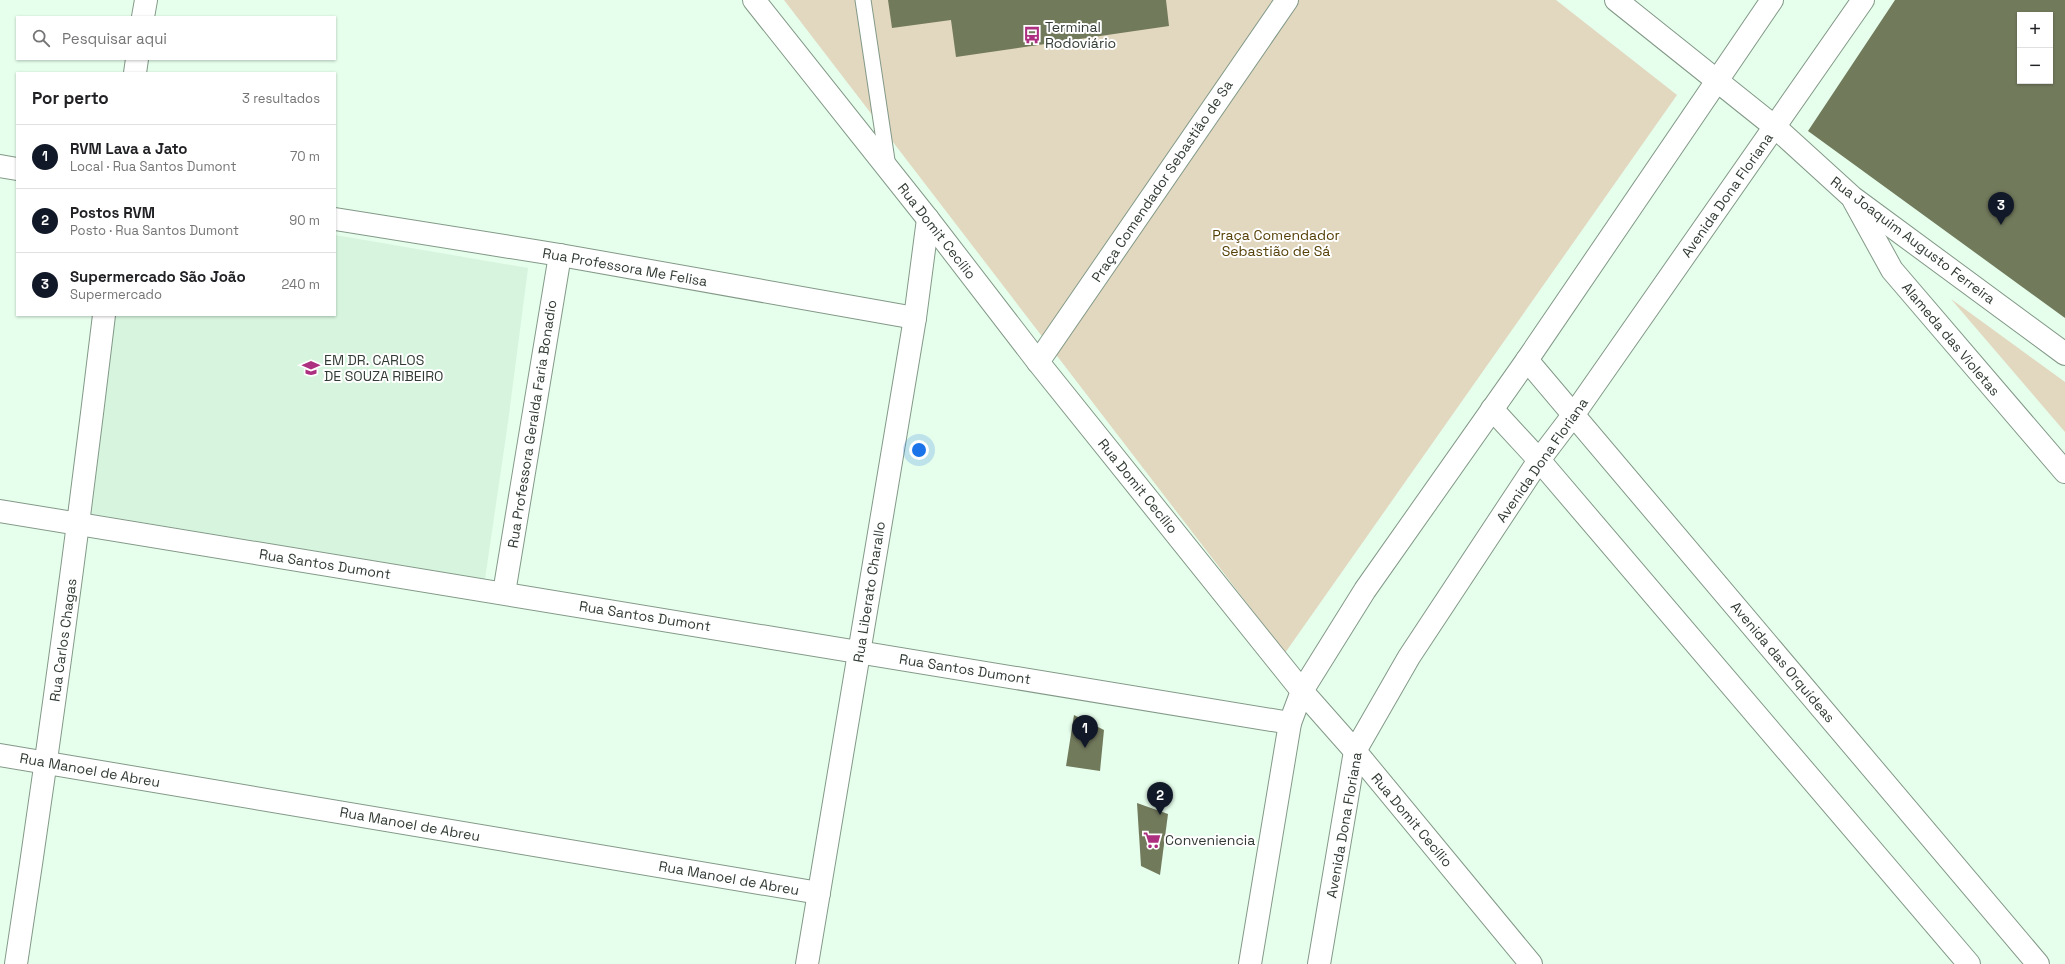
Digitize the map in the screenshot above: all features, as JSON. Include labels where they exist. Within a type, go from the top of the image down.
[{"type":"street","points":[[143,16],[146,0]]},
{"type":"street","name":"Rua Domit Cecílio","points":[[754,0],[888,167],[1038,362],[1302,691],[1355,751],[1531,964]]},
{"type":"street","name":"Praça Comendador Sebastião de Sa","points":[[1038,362],[1287,0]]},
{"type":"street","name":"Rua Joaquim Augusto Ferreira","points":[[1616,0],[1775,127],[1852,197],[2065,354]]},
{"type":"street","points":[[1250,964],[1290,723],[1302,691],[1365,590],[1527,360],[1772,0]]},
{"type":"street","name":"Avenida Dona Floriana","points":[[1319,964],[1355,751],[1409,657],[1539,460],[1574,414],[1863,0]]},
{"type":"street","points":[[135,72],[137,60]]},
{"type":"street","points":[[0,166],[16,169]]},
{"type":"street","name":"Alameda das Violetas","points":[[1852,197],[1892,270],[2065,472]]},
{"type":"street","name":"Rua Professora Me Felisa","points":[[336,219],[560,255],[915,318]]},
{"type":"street","name":"Rua Liberato Charallo","points":[[808,964],[915,318],[928,219]]},
{"type":"street","name":"Rua Professora Geralda Faria Bonadio","points":[[504,593],[560,255]]},
{"type":"street","name":"Rua Carlos Chagas","points":[[16,964],[47,762],[79,525],[104,316]]},
{"type":"street","name":"Avenida das Orquídeas","points":[[1527,360],[2038,964]]},
{"type":"street","points":[[1492,409],[1539,460],[1969,964]]},
{"type":"street","name":"Rua Santos Dumont","points":[[0,511],[860,651],[1290,723]]},
{"type":"street","name":"Rua Manoel de Abreu","points":[[0,754],[819,893]]},
{"type":"lane","points":[[863,0],[888,167]]},
{"type":"shaded area","name":"EM DR. CARLOS DE SOUZA RIBEIRO","points":[[336,235],[528,268],[508,422],[485,579],[87,513],[113,316],[336,316]]},
{"type":"green space","name":"Praça Comendador Sebastião de Sá","points":[[784,0],[1556,0],[1677,95],[1285,653]]},
{"type":"green space","points":[[1951,299],[2065,382],[2065,432]]},
{"type":"building","name":"Terminal Rodoviário","points":[[888,0],[1166,0],[1169,26],[956,57],[951,20],[892,28]]},
{"type":"building","points":[[1895,0],[2065,0],[2065,318],[1808,131]]},
{"type":"building","points":[[1074,715],[1104,730],[1100,771],[1066,766]]},
{"type":"building","name":"Conveniencia","points":[[1137,803],[1168,814],[1160,875],[1141,866]]},
{"type":"place","name":"Terminal Rodoviário","points":[[1032,35]]},
{"type":"place","name":"Supermercado São João","points":[[2001,225]]},
{"type":"place","name":"EM DR. CARLOS DE SOUZA RIBEIRO","points":[[311,368]]},
{"type":"place","name":"RVM Lava a Jato","points":[[1085,748]]},
{"type":"place","name":"Postos RVM","points":[[1160,815]]},
{"type":"place","name":"Conveniencia","points":[[1152,840]]}]
